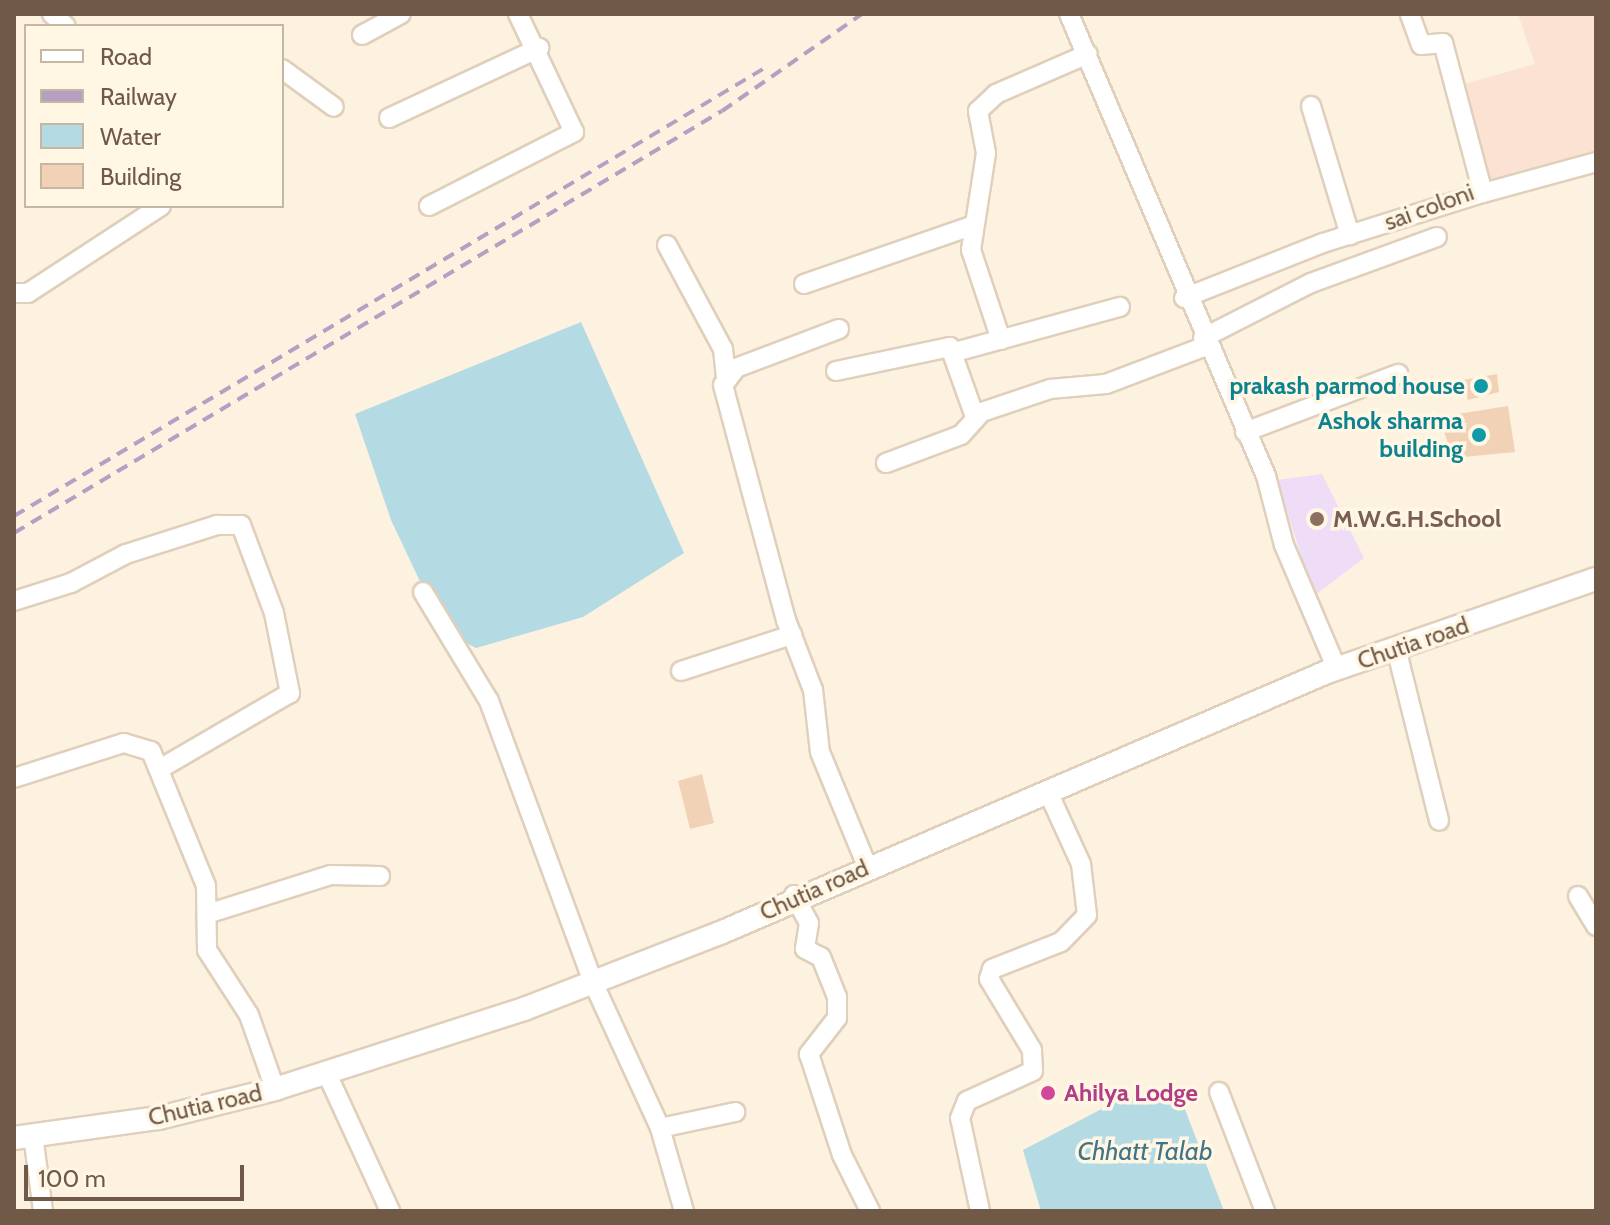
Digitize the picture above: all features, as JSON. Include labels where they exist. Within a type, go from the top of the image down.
[{"type":"street","points":[[362,35],[401,14]]},
{"type":"street","points":[[429,206],[574,132],[539,48],[518,14]]},
{"type":"street","points":[[1069,14],[1088,54],[1184,298],[1245,432],[1337,669]]},
{"type":"street","name":"sai coloni","points":[[1184,298],[1350,235],[1483,193],[1443,43],[1421,45],[1410,14]]},
{"type":"street","points":[[389,118],[539,48]]},
{"type":"street","points":[[1001,340],[972,256],[986,153],[978,111],[996,94],[1088,54]]},
{"type":"street","points":[[284,70],[334,107]]},
{"type":"street","points":[[1311,106],[1350,235]]},
{"type":"street","points":[[1483,193],[1596,162]]},
{"type":"street","points":[[14,293],[28,293],[158,208]]},
{"type":"street","points":[[804,284],[974,225]]},
{"type":"street","points":[[886,463],[961,435],[975,417],[1050,389],[1106,384],[1204,342],[1311,283],[1437,237]]},
{"type":"street","points":[[667,245],[723,349],[725,399],[792,635],[816,703],[820,752],[867,866]]},
{"type":"street","points":[[836,371],[941,345],[955,352],[1120,307]]},
{"type":"street","points":[[726,376],[839,329]]},
{"type":"street","points":[[955,352],[975,417]]},
{"type":"street","points":[[1245,432],[1398,374]]},
{"type":"street","points":[[14,601],[71,583],[126,554],[217,525],[241,525],[274,613],[290,693],[161,768]]},
{"type":"street","name":"Chutia road","points":[[24,1136],[159,1118],[328,1076],[720,933],[794,895],[1049,794],[1337,669],[1596,579]]},
{"type":"street","points":[[423,592],[489,701],[592,980],[660,1128],[684,1211]]},
{"type":"street","points":[[681,671],[792,635]]},
{"type":"street","points":[[1396,648],[1439,821]]},
{"type":"street","points":[[14,778],[133,742],[151,751],[161,768],[206,886],[207,950],[249,1015],[275,1089]]},
{"type":"street","points":[[980,1211],[960,1118],[967,1101],[1033,1071],[1032,1050],[989,979],[992,969],[1061,942],[1087,915],[1081,864],[1049,794]]},
{"type":"street","points":[[207,914],[331,875],[380,876]]},
{"type":"street","points":[[794,895],[809,923],[805,949],[821,957],[837,997],[837,1018],[809,1054],[842,1155],[870,1211]]},
{"type":"street","points":[[1578,896],[1596,926]]},
{"type":"street","points":[[328,1076],[390,1211]]},
{"type":"street","points":[[1219,1092],[1265,1211]]},
{"type":"street","points":[[660,1128],[735,1112]]},
{"type":"street","points":[[24,1136],[43,1211]]},
{"type":"shaded area","points":[[1518,14],[1596,14],[1596,155],[1491,188],[1461,85],[1535,64]]},
{"type":"shaded area","name":"M.W.G.H.School","points":[[1322,474],[1364,558],[1314,596],[1277,480]]},
{"type":"water","points":[[581,322],[684,553],[583,617],[476,648],[444,632],[391,520],[355,414]]},
{"type":"water","name":"Chhatt Talab","points":[[1176,1086],[1224,1211],[1041,1211],[1023,1150],[1117,1101]]},
{"type":"building","name":"prakash parmod house","points":[[1497,374],[1499,392],[1468,400],[1463,380]]},
{"type":"building","name":"Ashok sharma building","points":[[1508,406],[1515,452],[1453,458],[1439,417]]},
{"type":"building","points":[[702,774],[714,823],[690,829],[678,781]]},
{"type":"railway","points":[[14,533],[722,111],[862,14]]},
{"type":"railway","points":[[14,516],[763,69]]},
{"type":"place","name":"prakash parmod house","points":[[1481,386]]},
{"type":"place","name":"Ashok sharma building","points":[[1479,435]]},
{"type":"place","name":"M.W.G.H.School","points":[[1317,519]]},
{"type":"place","name":"Ahilya Lodge","points":[[1048,1093]]}]
